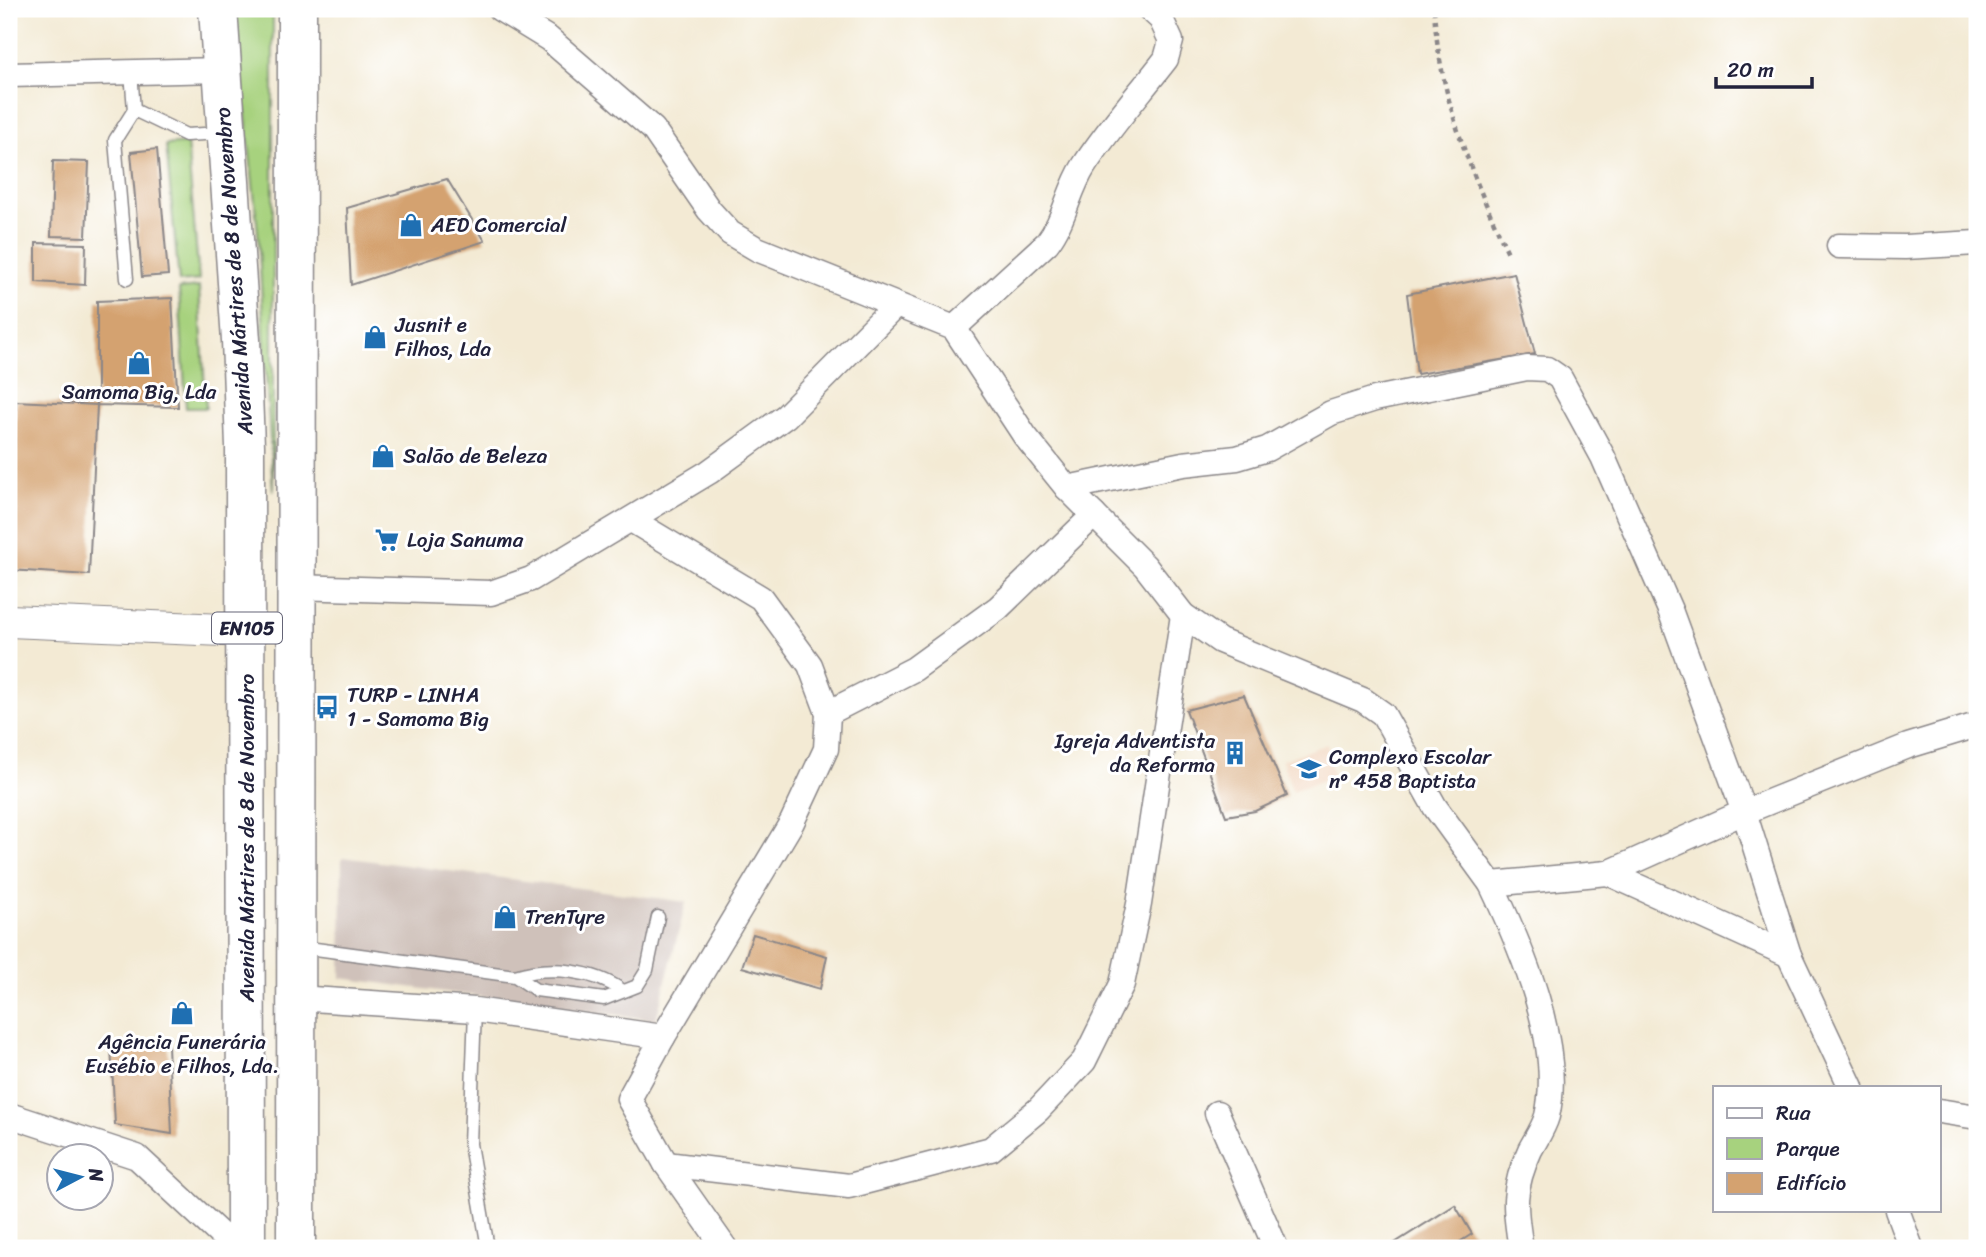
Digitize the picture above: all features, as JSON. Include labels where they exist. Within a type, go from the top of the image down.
[{"type":"main road","name":"Avenida Mártires de 8 de Novembro","points":[[218,9],[241,340],[247,631],[246,1248]]},
{"type":"main road","name":"EN105","points":[[296,1248],[297,9]]},
{"type":"street","points":[[500,9],[549,40],[653,129],[709,210],[730,233],[757,249],[895,306],[930,316],[954,328],[1025,436],[1067,488],[1145,566],[1183,615],[1220,641],[1363,700],[1383,714],[1435,807],[1491,884],[1535,986],[1551,1088],[1546,1118],[1516,1184],[1514,1206],[1521,1248]]},
{"type":"street","points":[[954,328],[1048,243],[1059,227],[1068,196],[1083,166],[1166,59],[1171,41],[1161,19],[1150,9]]},
{"type":"street","points":[[9,75],[221,70]]},
{"type":"street","points":[[1839,246],[1905,247],[1977,243]]},
{"type":"street","points":[[295,587],[491,593],[531,579],[634,520],[709,472],[786,416],[895,306]]},
{"type":"street","points":[[1067,488],[1183,464],[1237,458],[1267,449],[1332,414],[1375,399],[1527,368],[1547,369],[1560,378],[1603,457],[1670,610],[1744,812],[1789,955],[1851,1086]]},
{"type":"street","points":[[828,713],[914,669],[998,608],[1094,515]]},
{"type":"street","points":[[634,520],[761,598],[810,665],[828,713],[826,749],[792,822],[663,1037],[629,1099],[666,1164],[725,1248]]},
{"type":"street","points":[[666,1164],[849,1185],[991,1149],[1038,1110],[1084,1060],[1122,984],[1139,905],[1183,615]]},
{"type":"street","points":[[9,621],[247,631]]},
{"type":"street","points":[[1491,884],[1608,873],[1744,812],[1908,746],[1977,725]]},
{"type":"street","points":[[1608,873],[1789,955]]},
{"type":"street","points":[[298,998],[475,1010],[663,1037]]},
{"type":"street","points":[[1940,1111],[1977,1117]]},
{"type":"street","points":[[1217,1113],[1276,1248]]},
{"type":"street","points":[[9,1115],[137,1157],[235,1248]]},
{"type":"street","points":[[1898,1212],[1910,1248]]},
{"type":"lane","points":[[127,279],[115,140],[134,110],[131,72]]},
{"type":"lane","points":[[134,110],[186,135],[225,132]]},
{"type":"lane","points":[[298,946],[515,976],[536,989],[604,999],[637,986],[647,970],[657,917]]},
{"type":"lane","points":[[515,976],[539,968],[606,978],[623,991]]},
{"type":"lane","points":[[475,1010],[470,1144],[488,1248]]},
{"type":"path","points":[[1434,9],[1436,47],[1454,120],[1473,175],[1509,256]]},
{"type":"shaded area","name":"Complexo Escolar nº 458 Baptista","points":[[1327,744],[1333,777],[1292,791],[1282,760]]},
{"type":"shaded area","points":[[342,857],[686,902],[656,1020],[341,978]]},
{"type":"green space","points":[[235,9],[273,9],[273,491],[258,233]]},
{"type":"green space","points":[[187,143],[199,280],[179,282],[166,145]]},
{"type":"green space","points":[[199,287],[206,408],[186,408],[179,289]]},
{"type":"building","points":[[157,149],[168,275],[142,277],[131,152]]},
{"type":"building","points":[[53,161],[89,162],[86,237],[51,236]]},
{"type":"building","name":"AED Comercial","points":[[447,179],[485,241],[351,285],[347,208]]},
{"type":"building","points":[[9,207],[12,207],[11,233],[9,233]]},
{"type":"building","points":[[36,243],[86,244],[85,285],[36,282]]},
{"type":"building","points":[[1514,273],[1535,354],[1417,374],[1407,294]]},
{"type":"building","points":[[172,298],[178,407],[97,405],[97,301]]},
{"type":"building","points":[[16,401],[97,405],[89,575],[9,570]]},
{"type":"building","name":"Igreja Adventista da Reforma","points":[[1244,695],[1287,796],[1255,811],[1226,816],[1186,710]]},
{"type":"building","points":[[753,934],[827,956],[820,989],[742,967]]},
{"type":"building","points":[[111,1045],[168,1045],[172,1134],[115,1125]]},
{"type":"building","points":[[1455,1205],[1472,1234],[1450,1248],[1387,1248]]},
{"type":"place","name":"AED Comercial","points":[[411,225]]},
{"type":"place","name":"Jusnit e Filhos, Lda","points":[[375,337]]},
{"type":"place","name":"Samoma Big, Lda","points":[[139,363]]},
{"type":"place","name":"Salão de Beleza","points":[[383,456]]},
{"type":"place","name":"Loja Sanuma","points":[[387,540]]},
{"type":"place","name":"TURP - LINHA 1 - Samoma Big","points":[[327,707]]},
{"type":"place","name":"Igreja Adventista da Reforma","points":[[1235,753]]},
{"type":"place","name":"Complexo Escolar nº 458 Baptista","points":[[1309,769]]},
{"type":"place","name":"TrenTyre","points":[[505,917]]},
{"type":"place","name":"Agência Funerária Eusébio e Filhos, Lda.","points":[[182,1013]]}]
